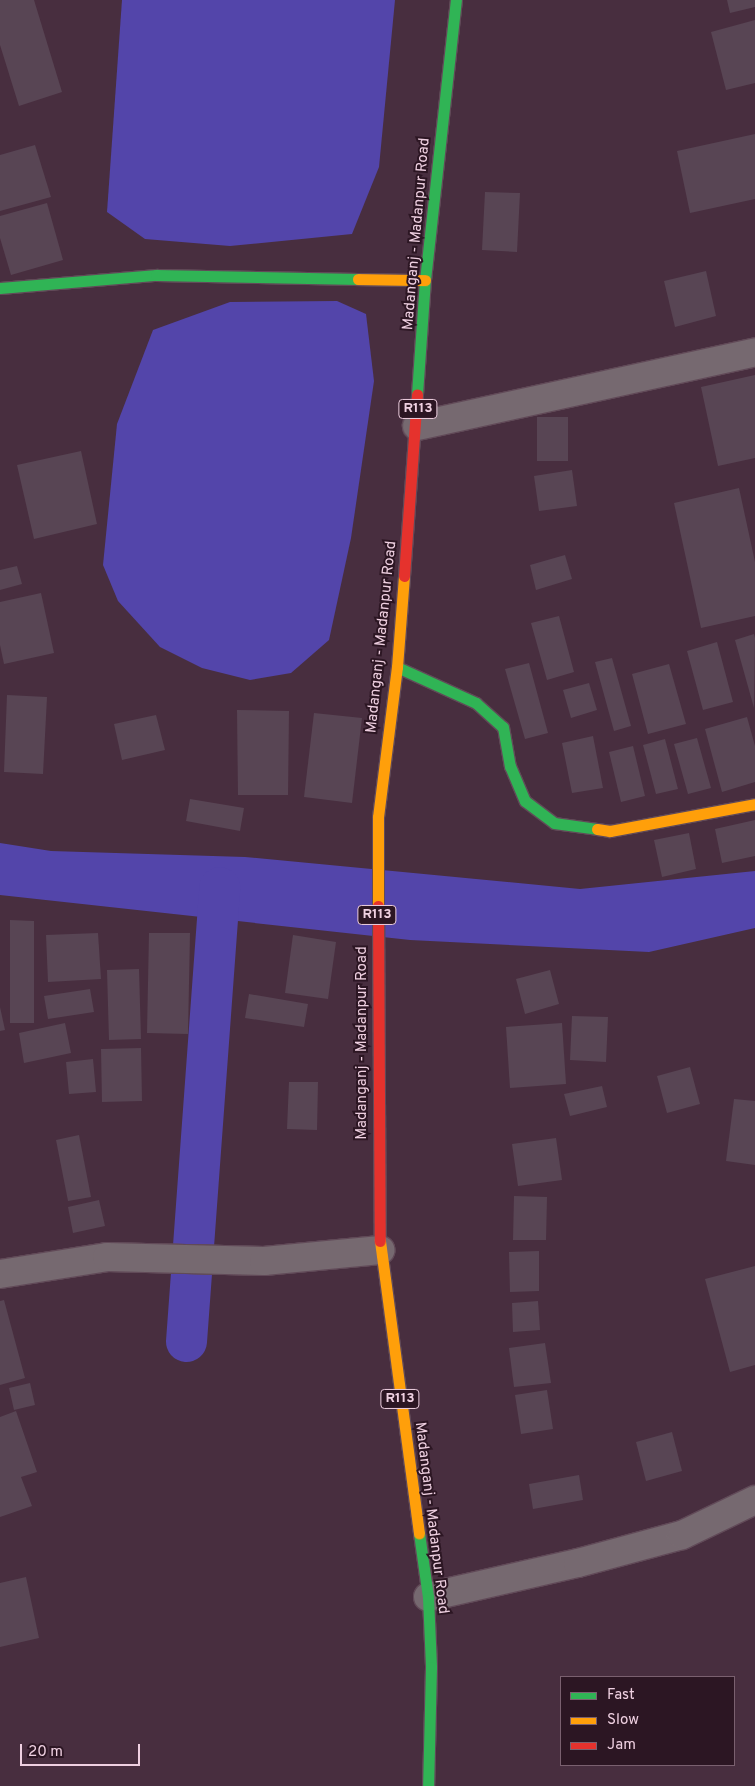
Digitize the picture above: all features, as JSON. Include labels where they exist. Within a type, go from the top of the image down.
[{"type":"main road","name":"Madanganj - Madanpur Road","points":[[428,1786],[431,1667],[428,1597],[380,1250],[377,1012],[378,817],[397,667],[417,426],[426,280],[456,0]]},
{"type":"main road","points":[[0,288],[156,274],[426,280]]},
{"type":"main road","points":[[397,667],[476,703],[503,727],[510,766],[525,801],[554,823],[610,831],[755,804]]},
{"type":"street","points":[[417,426],[755,352]]},
{"type":"street","points":[[0,1274],[107,1257],[264,1261],[380,1250]]},
{"type":"street","points":[[428,1597],[578,1563],[682,1535],[755,1500]]},
{"type":"shaded area","points":[[122,0],[395,0],[379,167],[352,234],[230,246],[145,239],[107,212]]},
{"type":"shaded area","points":[[337,301],[366,314],[374,381],[351,538],[329,640],[291,673],[250,680],[202,668],[160,647],[118,601],[103,565],[117,424],[153,330],[230,302]]},
{"type":"shaded area","points":[[0,843],[51,851],[245,857],[580,889],[755,871],[755,928],[649,952],[410,940],[0,895]]},
{"type":"building","points":[[0,0],[34,0],[62,92],[19,106],[0,45]]},
{"type":"building","points":[[727,0],[755,0],[755,7],[730,13]]},
{"type":"building","points":[[755,20],[755,83],[726,90],[711,32]]},
{"type":"building","points":[[755,134],[755,199],[690,213],[677,151]]},
{"type":"building","points":[[35,145],[51,197],[0,211],[0,155]]},
{"type":"building","points":[[485,192],[520,193],[517,252],[482,250]]},
{"type":"building","points":[[47,203],[63,260],[11,275],[0,238],[0,216]]},
{"type":"building","points":[[706,271],[716,316],[675,327],[664,281]]},
{"type":"building","points":[[755,375],[755,458],[718,466],[701,387]]},
{"type":"building","points":[[537,417],[568,417],[568,461],[537,461]]},
{"type":"building","points":[[81,451],[97,524],[34,539],[17,465]]},
{"type":"building","points":[[572,470],[577,506],[539,511],[534,476]]},
{"type":"building","points":[[739,488],[755,562],[755,616],[701,628],[674,503]]},
{"type":"building","points":[[565,555],[572,579],[536,590],[530,565]]},
{"type":"building","points":[[17,566],[22,584],[0,590],[0,570]]},
{"type":"building","points":[[41,593],[54,653],[4,664],[0,645],[0,602]]},
{"type":"building","points":[[559,616],[574,672],[547,680],[531,623]]},
{"type":"building","points":[[754,634],[755,638],[754,708],[735,640]]},
{"type":"building","points":[[717,642],[733,702],[703,710],[687,651]]},
{"type":"building","points":[[612,658],[631,726],[614,731],[595,662]]},
{"type":"building","points":[[529,663],[548,733],[525,739],[505,669]]},
{"type":"building","points":[[669,664],[686,724],[648,734],[632,674]]},
{"type":"building","points":[[589,683],[597,710],[571,718],[563,690]]},
{"type":"building","points":[[7,695],[47,697],[43,774],[4,772]]},
{"type":"building","points":[[237,710],[289,711],[288,795],[238,795]]},
{"type":"building","points":[[314,713],[362,718],[352,803],[304,797]]},
{"type":"building","points":[[156,715],[165,750],[122,760],[114,724]]},
{"type":"building","points":[[747,717],[755,746],[755,782],[722,792],[705,729]]},
{"type":"building","points":[[593,736],[603,788],[572,793],[562,743]]},
{"type":"building","points":[[697,738],[711,788],[688,794],[674,744]]},
{"type":"building","points":[[665,739],[678,789],[656,794],[643,745]]},
{"type":"building","points":[[633,746],[645,796],[621,802],[609,752]]},
{"type":"building","points":[[190,799],[244,808],[240,831],[186,821]]},
{"type":"building","points":[[755,820],[755,856],[722,863],[715,829]]},
{"type":"building","points":[[689,833],[696,869],[662,877],[654,840]]},
{"type":"building","points":[[10,920],[34,921],[34,1023],[10,1023]]},
{"type":"building","points":[[98,933],[101,979],[48,982],[46,935]]},
{"type":"building","points":[[149,933],[190,933],[188,1034],[147,1033]]},
{"type":"building","points":[[293,935],[336,942],[328,999],[285,993]]},
{"type":"building","points":[[139,969],[141,1039],[109,1040],[107,970]]},
{"type":"building","points":[[550,970],[559,1004],[525,1014],[516,979]]},
{"type":"building","points":[[90,989],[94,1012],[48,1019],[44,996]]},
{"type":"building","points":[[249,994],[308,1004],[304,1027],[245,1018]]},
{"type":"building","points":[[0,1007],[5,1030],[0,1031]]},
{"type":"building","points":[[572,1016],[608,1017],[606,1062],[570,1060]]},
{"type":"building","points":[[65,1023],[71,1053],[24,1063],[19,1033]]},
{"type":"building","points":[[562,1023],[566,1084],[510,1088],[506,1027]]},
{"type":"building","points":[[141,1048],[142,1101],[102,1102],[101,1049]]},
{"type":"building","points":[[93,1059],[96,1092],[69,1094],[66,1062]]},
{"type":"building","points":[[690,1067],[700,1104],[667,1113],[657,1076]]},
{"type":"building","points":[[289,1082],[318,1082],[317,1130],[287,1129]]},
{"type":"building","points":[[602,1086],[607,1107],[570,1116],[564,1094]]},
{"type":"building","points":[[734,1099],[755,1101],[755,1165],[726,1161]]},
{"type":"building","points":[[79,1135],[91,1197],[68,1201],[56,1140]]},
{"type":"building","points":[[556,1138],[562,1180],[518,1186],[512,1144]]},
{"type":"building","points":[[514,1196],[547,1197],[546,1240],[513,1240]]},
{"type":"building","points":[[99,1200],[105,1226],[73,1233],[68,1207]]},
{"type":"building","points":[[539,1251],[539,1291],[510,1292],[509,1252]]},
{"type":"building","points":[[755,1266],[755,1365],[730,1372],[705,1279]]},
{"type":"building","points":[[4,1300],[25,1378],[0,1385],[0,1301]]},
{"type":"building","points":[[538,1301],[540,1330],[513,1332],[512,1303]]},
{"type":"building","points":[[545,1343],[551,1383],[514,1387],[509,1348]]},
{"type":"building","points":[[30,1383],[35,1405],[14,1410],[9,1388]]},
{"type":"building","points":[[547,1390],[553,1429],[521,1434],[515,1395]]},
{"type":"building","points":[[16,1411],[37,1472],[21,1477],[32,1506],[0,1517],[0,1417]]},
{"type":"building","points":[[672,1432],[682,1471],[646,1481],[636,1442]]},
{"type":"building","points":[[579,1475],[583,1500],[533,1509],[529,1484]]},
{"type":"building","points":[[26,1577],[39,1638],[0,1647],[0,1583]]},
{"type":"waterway","points":[[186,1341],[219,887]]},
{"type":"traffic: fast","points":[[417,394],[425,280],[456,0]]},
{"type":"traffic: fast","points":[[0,288],[156,275],[358,279]]},
{"type":"traffic: fast","points":[[397,667],[476,703],[503,727],[510,766],[525,801],[554,823],[597,829]]},
{"type":"traffic: fast","points":[[419,1533],[428,1597],[431,1667],[428,1786]]},
{"type":"traffic: slow","points":[[358,279],[425,280]]},
{"type":"traffic: slow","points":[[378,906],[378,817],[397,667],[404,576]]},
{"type":"traffic: slow","points":[[597,829],[610,831],[755,804]]},
{"type":"traffic: slow","points":[[380,1241],[419,1533]]},
{"type":"traffic: jam","points":[[404,576],[417,394]]},
{"type":"traffic: jam","points":[[378,906],[380,1241]]}]
